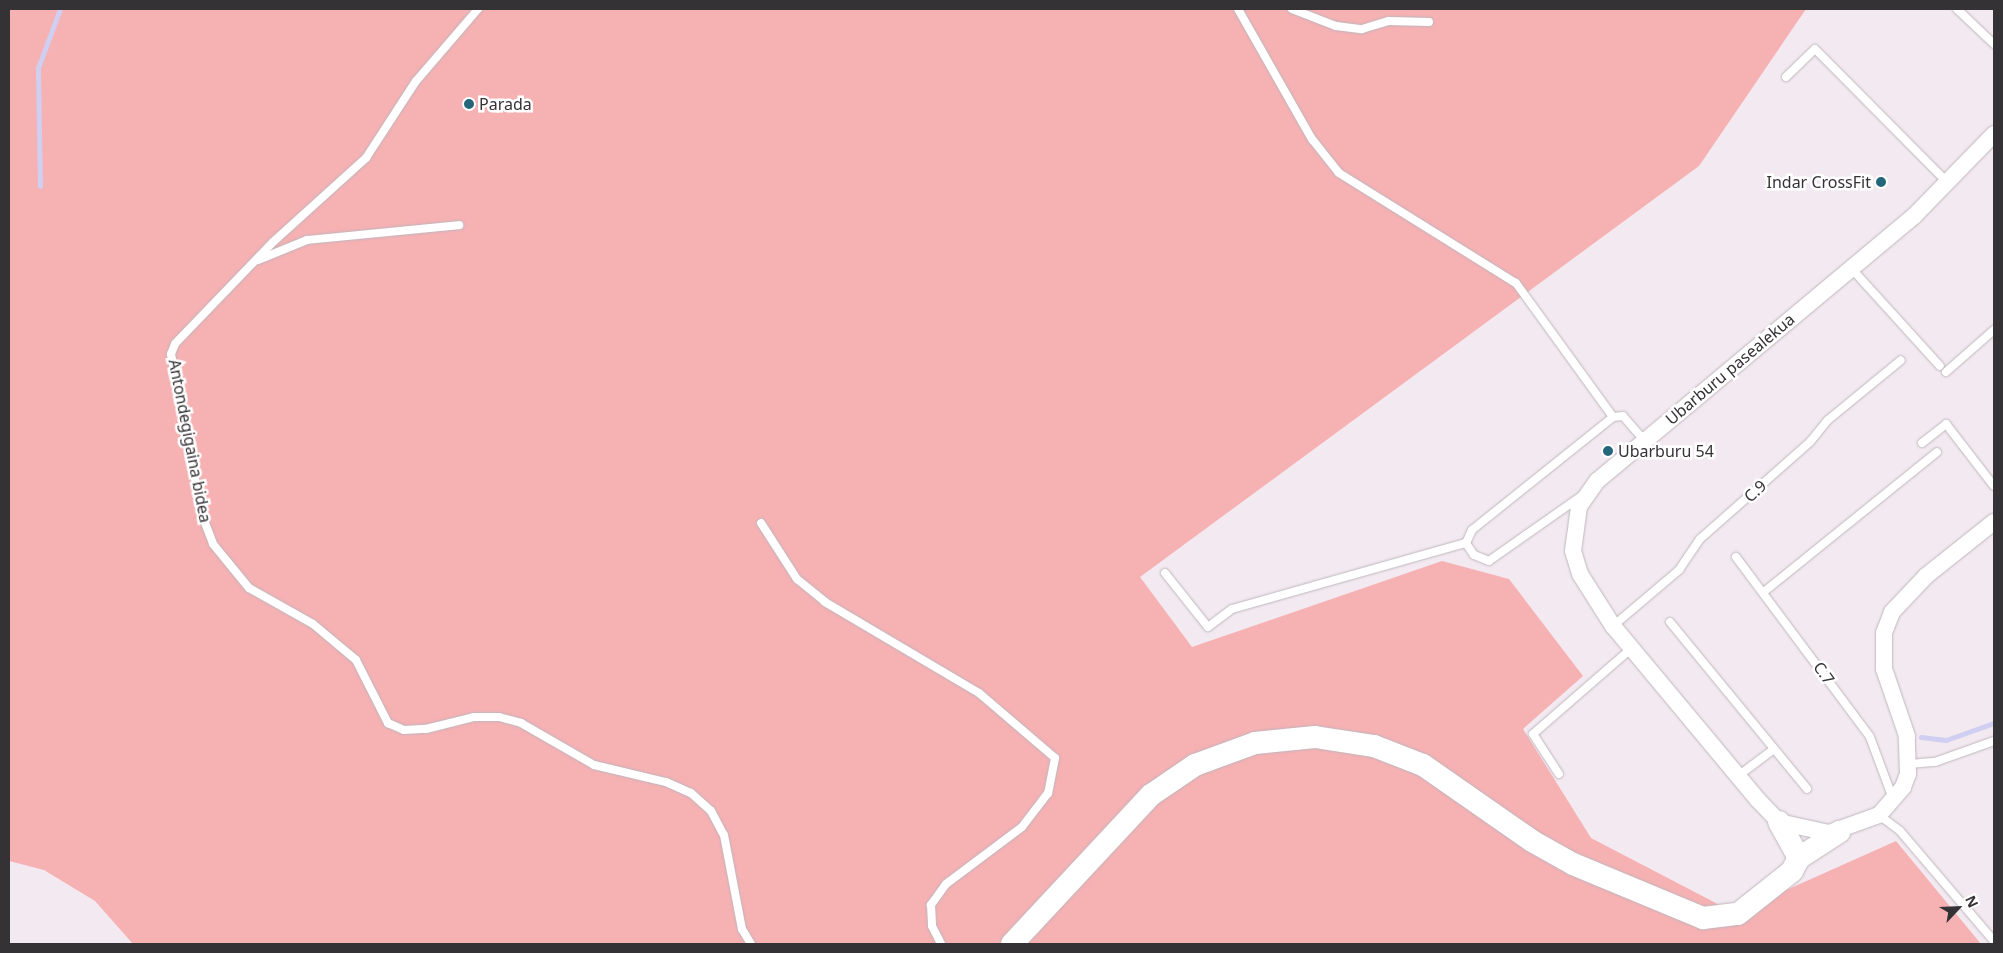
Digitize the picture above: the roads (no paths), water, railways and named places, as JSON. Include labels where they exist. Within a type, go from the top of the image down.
[{"type":"main road","points":[[1012,944],[1151,795],[1195,764],[1255,742],[1315,737],[1374,746],[1423,766],[1532,841],[1573,864],[1703,918],[1738,914],[1792,871],[1799,858]]},
{"type":"main road","name":"Ubarburu pasealekua","points":[[1780,822],[1799,858],[1839,832]]},
{"type":"street","name":"Ubarburu pasealekua","points":[[1910,764],[1894,800],[1879,815],[1839,832],[1808,832],[1780,822],[1738,776],[1613,626],[1576,563],[1574,523],[1586,493],[1644,440],[1851,268],[1948,183],[1994,134]]},
{"type":"street","points":[[1910,764],[1906,736],[1884,669],[1884,633],[1905,596],[1994,522]]},
{"type":"lane","name":"Antondegigaina bidea","points":[[478,9],[416,81],[366,158],[254,262],[175,344],[171,354],[202,515],[213,544],[230,569],[249,588],[313,624],[356,660],[388,723],[404,730],[426,730],[474,717],[499,717],[521,723],[594,766],[666,782],[691,793],[711,811],[724,835],[742,929],[751,944]]},
{"type":"lane","points":[[1238,9],[1312,139],[1340,173],[1516,283],[1613,417]]},
{"type":"lane","points":[[1292,9],[1336,26],[1362,29],[1389,21],[1429,22]]},
{"type":"lane","points":[[1956,9],[1994,44]]},
{"type":"lane","points":[[1786,77],[1815,49],[1948,183]]},
{"type":"lane","points":[[254,262],[307,240],[459,225]]},
{"type":"lane","points":[[1851,268],[1943,369],[1994,330]]},
{"type":"lane","name":"C.9","points":[[1613,626],[1680,570],[1700,539],[1810,442],[1828,420],[1901,360]]},
{"type":"lane","points":[[1165,573],[1208,626],[1232,609],[1466,542],[1472,530],[1613,417],[1623,416],[1644,440]]},
{"type":"lane","points":[[1922,443],[1946,424],[1994,486]]},
{"type":"lane","points":[[1765,591],[1937,452]]},
{"type":"lane","points":[[1466,542],[1474,555],[1489,561],[1496,558],[1586,493]]},
{"type":"lane","points":[[761,523],[797,579],[825,602],[979,693],[1056,758],[1048,792],[1022,827],[946,884],[931,905],[932,926],[941,944]]},
{"type":"lane","name":"C.7","points":[[1736,557],[1765,591],[1870,737],[1894,800]]},
{"type":"lane","points":[[1670,622],[1807,789]]},
{"type":"lane","points":[[1559,774],[1533,734],[1632,648]]},
{"type":"lane","points":[[1910,764],[1935,762],[1994,741]]},
{"type":"lane","points":[[1738,776],[1774,749]]},
{"type":"lane","points":[[1879,815],[1900,831],[1994,941]]},
{"type":"waterway","points":[[40,186],[38,68],[60,9]]},
{"type":"waterway","points":[[1921,737],[1946,740],[1994,723]]},
{"type":"place","name":"Parada","points":[[469,104]]},
{"type":"place","name":"Indar CrossFit","points":[[1881,182]]},
{"type":"place","name":"Ubarburu 54","points":[[1608,451]]}]
